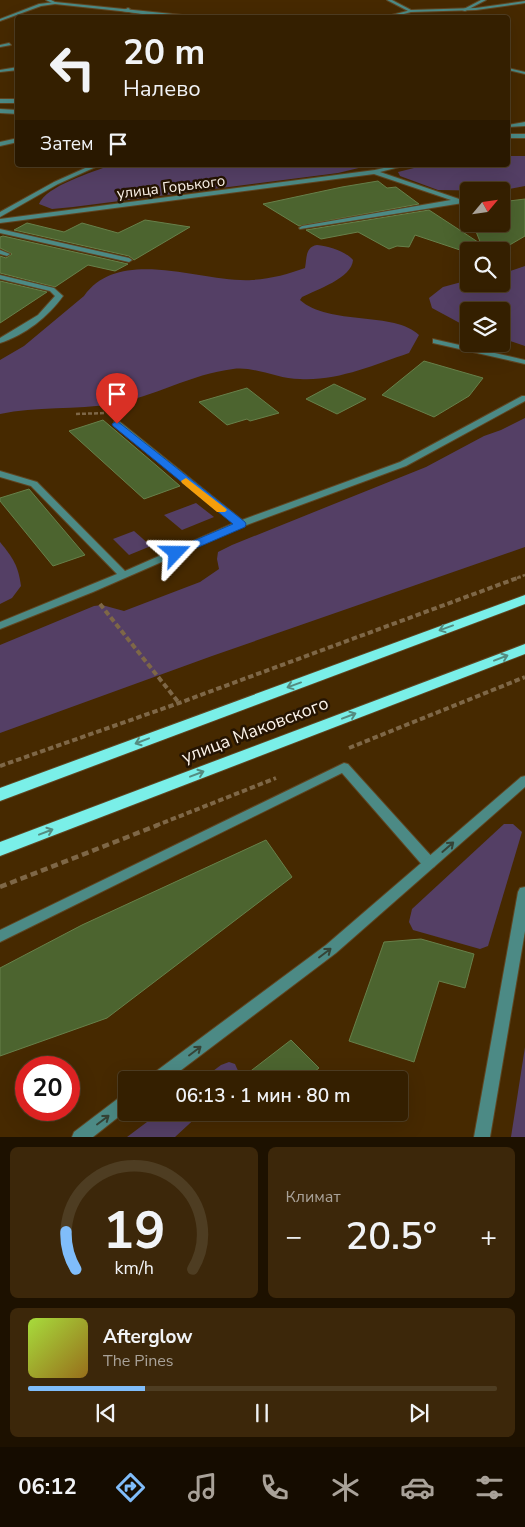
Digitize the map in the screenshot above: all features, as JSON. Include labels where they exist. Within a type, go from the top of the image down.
[{"type":"highway","name":"улица Маковского","points":[[0,795],[525,599]]},
{"type":"highway","name":"улица Маковского","points":[[0,850],[525,648]]},
{"type":"street","points":[[48,0],[177,15]]},
{"type":"street","points":[[389,0],[411,11]]},
{"type":"street","points":[[464,10],[484,0]]},
{"type":"street","points":[[0,20],[40,5],[56,2]]},
{"type":"street","points":[[394,15],[411,11],[490,8],[525,2]]},
{"type":"street","points":[[128,9],[124,11],[150,14]]},
{"type":"street","points":[[0,46],[10,44]]},
{"type":"street","points":[[0,71],[15,68]]},
{"type":"street","points":[[510,69],[525,73]]},
{"type":"street","points":[[0,101],[15,101]]},
{"type":"street","points":[[0,111],[15,112]]},
{"type":"street","points":[[510,126],[525,124]]},
{"type":"street","points":[[510,136],[525,136]]},
{"type":"street","points":[[0,144],[15,141]]},
{"type":"street","points":[[0,215],[56,183],[92,167]]},
{"type":"street","name":"улица Горького","points":[[0,221],[375,172],[396,167]]},
{"type":"street","points":[[375,172],[459,201]]},
{"type":"street","points":[[302,228],[459,201]]},
{"type":"street","points":[[0,232],[129,260]]},
{"type":"street","points":[[0,277],[52,289],[60,296],[30,326],[0,341]]},
{"type":"street","points":[[436,341],[525,362]]},
{"type":"street","points":[[0,626],[89,590],[241,524],[403,464],[525,398]]},
{"type":"street","points":[[117,424],[241,524]]},
{"type":"street","points":[[0,474],[34,484],[124,575]]},
{"type":"street","points":[[0,936],[344,767],[430,863]]},
{"type":"street","points":[[168,1071],[332,949],[525,780]]},
{"type":"street","points":[[482,1137],[525,892]]},
{"type":"street","points":[[80,1137],[118,1108]]},
{"type":"path","points":[[76,414],[104,412],[117,424]]},
{"type":"path","points":[[0,766],[179,703],[525,575]]},
{"type":"path","points":[[89,590],[179,703]]},
{"type":"path","points":[[340,752],[525,677]]},
{"type":"path","points":[[0,887],[285,774]]},
{"type":"shaded area","points":[[510,156],[525,156],[525,186],[510,189],[510,182],[460,182],[460,190],[438,190],[400,176],[398,172],[418,167],[510,167]]},
{"type":"shaded area","points":[[106,167],[363,167],[338,173],[73,207],[52,209],[39,204],[43,197],[51,191]]},
{"type":"shaded area","points":[[317,245],[332,248],[346,254],[353,260],[347,272],[340,278],[302,297],[300,300],[312,308],[327,313],[378,320],[408,328],[419,335],[409,353],[342,375],[314,379],[291,378],[250,369],[233,369],[202,376],[128,401],[113,404],[28,410],[0,414],[0,360],[24,346],[100,281],[118,272],[140,269],[232,279],[266,279],[305,268],[308,251]]},
{"type":"shaded area","points":[[525,266],[525,346],[510,341],[510,302],[460,302],[460,323],[432,308],[429,298],[443,287],[460,282],[460,292],[510,292],[510,271]]},
{"type":"shaded area","points":[[525,418],[525,547],[212,656],[0,733],[0,645],[94,606],[102,605],[124,611],[200,582],[219,569],[218,552],[426,467],[484,436]]},
{"type":"shaded area","points":[[196,503],[214,517],[182,530],[164,515]]},
{"type":"shaded area","points":[[134,531],[151,546],[129,555],[113,539]]},
{"type":"shaded area","points":[[0,542],[14,562],[21,586],[12,598],[0,604]]},
{"type":"shaded area","points":[[504,824],[513,824],[522,832],[488,946],[480,949],[413,930],[409,922],[412,909]]},
{"type":"shaded area","points":[[525,1047],[525,1137],[511,1137]]},
{"type":"shaded area","points":[[229,1062],[235,1064],[238,1071],[213,1071]]},
{"type":"shaded area","points":[[148,1121],[192,1121],[175,1137],[127,1137]]},
{"type":"building","points":[[378,181],[387,188],[396,187],[419,204],[299,226],[263,204],[342,187]]},
{"type":"building","points":[[525,199],[525,236],[510,245],[510,242],[480,242],[476,232],[510,232],[510,201]]},
{"type":"building","points":[[429,210],[460,232],[478,242],[460,242],[460,250],[415,235],[409,247],[397,246],[389,249],[358,232],[321,239],[306,230]]},
{"type":"building","points":[[145,220],[190,227],[134,260],[129,256],[14,230],[27,223],[64,232],[82,223],[118,233]]},
{"type":"building","points":[[3,236],[128,264],[115,271],[88,265],[55,287],[0,273],[0,256],[6,258],[12,254],[0,248],[0,237]]},
{"type":"building","points":[[0,281],[47,292],[0,323]]},
{"type":"building","points":[[424,361],[483,378],[469,396],[434,417],[382,395]]},
{"type":"building","points":[[334,384],[366,399],[337,414],[306,399]]},
{"type":"building","points":[[247,388],[279,413],[227,425],[199,402]]},
{"type":"building","points":[[103,420],[180,486],[144,499],[69,431]]},
{"type":"building","points":[[29,489],[85,555],[53,566],[0,501],[0,498]]},
{"type":"building","points":[[266,840],[292,877],[107,1018],[0,1056],[0,968],[82,925]]},
{"type":"building","points":[[421,939],[474,954],[465,988],[439,981],[414,1062],[349,1041],[384,942]]},
{"type":"building","points":[[291,1040],[319,1068],[315,1071],[251,1071]]},
{"type":"slow traffic","points":[[186,481],[221,510]]},
{"type":"route","points":[[117,424],[241,524],[176,553]]}]
